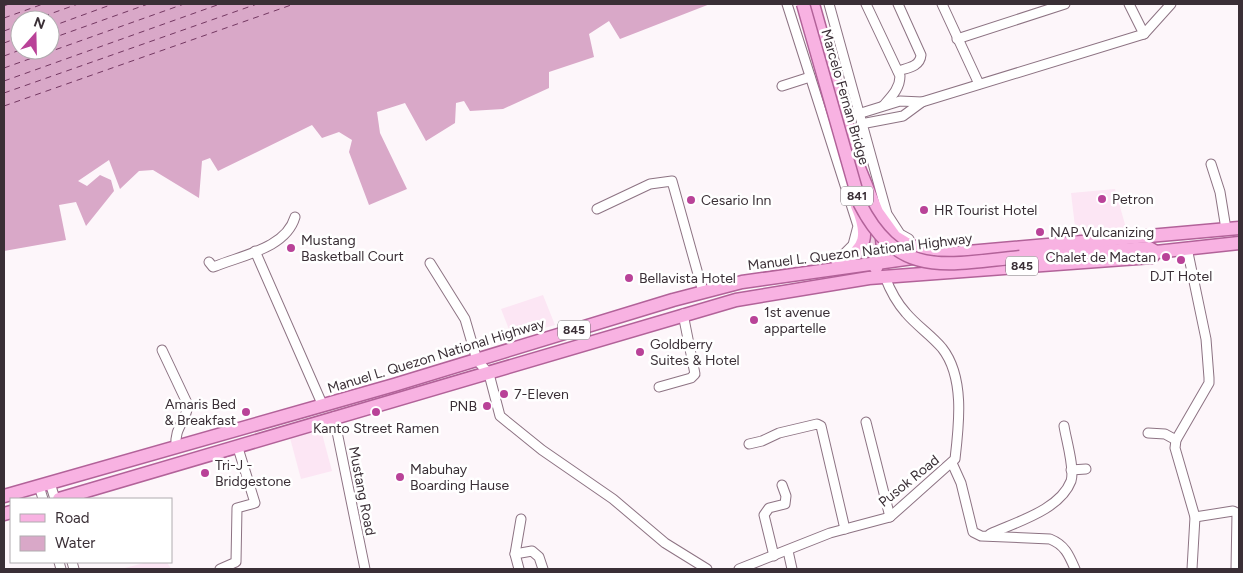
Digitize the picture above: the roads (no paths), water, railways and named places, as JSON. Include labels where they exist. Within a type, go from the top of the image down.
[{"type":"main road","name":"Marcelo Fernan Bridge","points":[[803,4],[860,204],[877,233],[885,241],[909,256],[932,264],[1149,248],[1156,252]]},
{"type":"main road","name":"Marcelo Fernan Bridge","points":[[812,4],[859,168],[876,212],[895,236],[905,244],[934,255]]},
{"type":"main road","points":[[790,7],[843,172],[864,222],[862,245],[852,258],[829,269]]},
{"type":"main road","points":[[870,278],[879,262],[882,236],[876,212]]},
{"type":"main road","name":"Manuel L. Quezon National Highway","points":[[4,496],[323,406],[703,292],[751,281],[934,255],[1239,228]]},
{"type":"main road","name":"Manuel L. Quezon National Highway","points":[[63,498],[238,448],[334,417],[489,374],[683,314],[755,296],[870,278],[1152,257],[1156,252],[1239,243]]},
{"type":"main road","points":[[751,281],[755,296]]},
{"type":"street","points":[[829,4],[887,214],[900,234],[918,245],[938,250],[977,251]]},
{"type":"street","points":[[866,4],[898,71],[900,83],[884,106]]},
{"type":"street","points":[[898,4],[921,55],[917,64],[898,71]]},
{"type":"street","points":[[942,4],[979,84]]},
{"type":"street","points":[[957,38],[1065,4]]},
{"type":"street","points":[[1129,4],[1144,34]]},
{"type":"street","points":[[861,124],[903,116],[922,102],[1144,34],[1171,4]]},
{"type":"street","points":[[790,7],[810,77],[858,226],[857,235],[852,245],[829,269]]},
{"type":"street","points":[[782,86],[810,77]]},
{"type":"street","points":[[858,114],[900,101],[922,102]]},
{"type":"street","points":[[1210,164],[1220,192],[1226,229]]},
{"type":"street","points":[[597,210],[650,184],[672,181],[703,292]]},
{"type":"street","points":[[209,262],[213,267],[268,246],[285,236],[293,225],[295,217]]},
{"type":"street","points":[[1187,248],[1206,339],[1209,378],[1209,383],[1176,440],[1175,448],[1195,517],[1192,569]]},
{"type":"street","points":[[255,251],[323,406]]},
{"type":"street","points":[[430,263],[465,319],[477,360],[489,374],[500,416],[503,420],[613,499],[665,543],[707,569]]},
{"type":"street","name":"Pusok Road","points":[[739,569],[845,529],[890,517],[902,508],[920,488],[952,464],[955,459],[960,408],[956,384],[947,357],[924,329],[906,314],[890,289],[885,277]]},
{"type":"street","points":[[659,387],[691,378],[694,374],[683,314]]},
{"type":"street","points":[[162,350],[188,405],[187,414],[179,424],[175,436],[176,447]]},
{"type":"street","name":"Mustang Road","points":[[334,417],[359,549],[365,569]]},
{"type":"street","points":[[866,422],[890,517]]},
{"type":"street","points":[[749,444],[762,441],[779,433],[817,424],[821,426],[845,529]]},
{"type":"street","points":[[988,535],[1044,508],[1060,496],[1071,480],[1064,426]]},
{"type":"street","points":[[1148,433],[1165,434],[1176,440]]},
{"type":"street","points":[[220,569],[236,562],[237,508],[255,503],[238,448]]},
{"type":"street","points":[[952,464],[961,483],[973,532],[981,536],[1050,539],[1061,543],[1075,569]]},
{"type":"street","points":[[1071,470],[1086,469]]},
{"type":"street","points":[[43,498],[45,484]]},
{"type":"street","points":[[45,484],[54,498]]},
{"type":"street","points":[[774,556],[764,515],[769,508],[785,504],[786,496],[782,486]]},
{"type":"street","points":[[1195,517],[1233,511],[1237,513],[1236,569]]},
{"type":"street","points":[[519,569],[515,554],[521,519]]},
{"type":"street","points":[[515,554],[532,551],[538,557],[543,569]]},
{"type":"street","points":[[788,551],[792,569]]},
{"type":"water","points":[[4,4],[710,4],[620,39],[609,21],[589,34],[594,57],[549,72],[549,88],[503,109],[470,111],[464,101],[456,103],[455,123],[426,141],[405,103],[377,112],[380,133],[407,189],[369,205],[349,152],[352,140],[339,132],[322,138],[312,125],[218,171],[210,158],[202,161],[199,198],[153,170],[139,171],[120,189],[109,160],[78,181],[87,186],[100,175],[111,180],[114,191],[86,226],[76,202],[59,205],[66,240],[4,251]]},
{"type":"place","name":"Petron","points":[[1102,199]]},
{"type":"place","name":"Cesario Inn","points":[[691,200]]},
{"type":"place","name":"HR Tourist Hotel","points":[[924,210]]},
{"type":"place","name":"NAP Vulcanizing","points":[[1040,232]]},
{"type":"place","name":"Mustang Basketball Court","points":[[291,248]]},
{"type":"place","name":"Chalet de Mactan","points":[[1166,257]]},
{"type":"place","name":"DJT Hotel","points":[[1181,260]]},
{"type":"place","name":"Bellavista Hotel","points":[[629,278]]},
{"type":"place","name":"1st avenue appartelle","points":[[754,320]]},
{"type":"place","name":"Goldberry Suites & Hotel","points":[[640,352]]},
{"type":"place","name":"7-Eleven","points":[[504,394]]},
{"type":"place","name":"PNB","points":[[487,406]]},
{"type":"place","name":"Amaris Bed & Breakfast","points":[[246,412]]},
{"type":"place","name":"Kanto Street Ramen","points":[[376,412]]},
{"type":"place","name":"Tri-J - Bridgestone","points":[[205,473]]},
{"type":"place","name":"Mabuhay Boarding Hause","points":[[400,477]]}]
